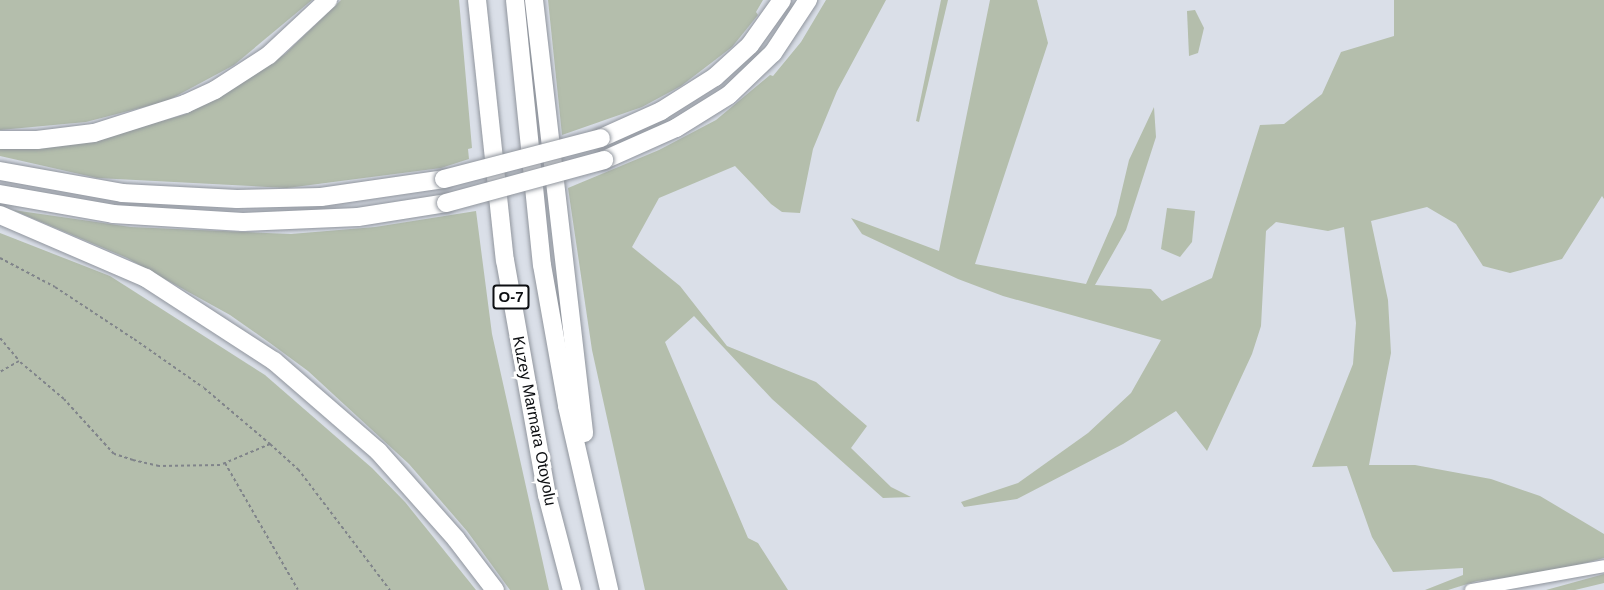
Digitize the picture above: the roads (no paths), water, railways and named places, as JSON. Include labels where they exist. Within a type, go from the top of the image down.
[{"type":"highway","points":[[0,140],[37,140],[94,133],[185,104],[215,90],[269,55],[328,0]]},
{"type":"highway","name":"Kuzey Marmara Otoyolu","points":[[477,0],[505,260],[547,495],[572,590]]},
{"type":"highway","name":"O-7","points":[[515,0],[542,265],[598,554],[609,590]]},
{"type":"highway","points":[[534,0],[598,554]]},
{"type":"highway","points":[[0,171],[122,193],[237,199],[321,197],[444,179],[601,138],[661,111],[715,77],[750,45],[782,0]]},
{"type":"highway","points":[[0,194],[113,214],[243,222],[358,217],[446,203],[604,160],[676,128],[729,95],[773,53],[808,0]]},
{"type":"highway","points":[[0,215],[146,278],[274,361],[378,451],[449,531],[495,590]]},
{"type":"street","points":[[1471,590],[1604,566]]}]
